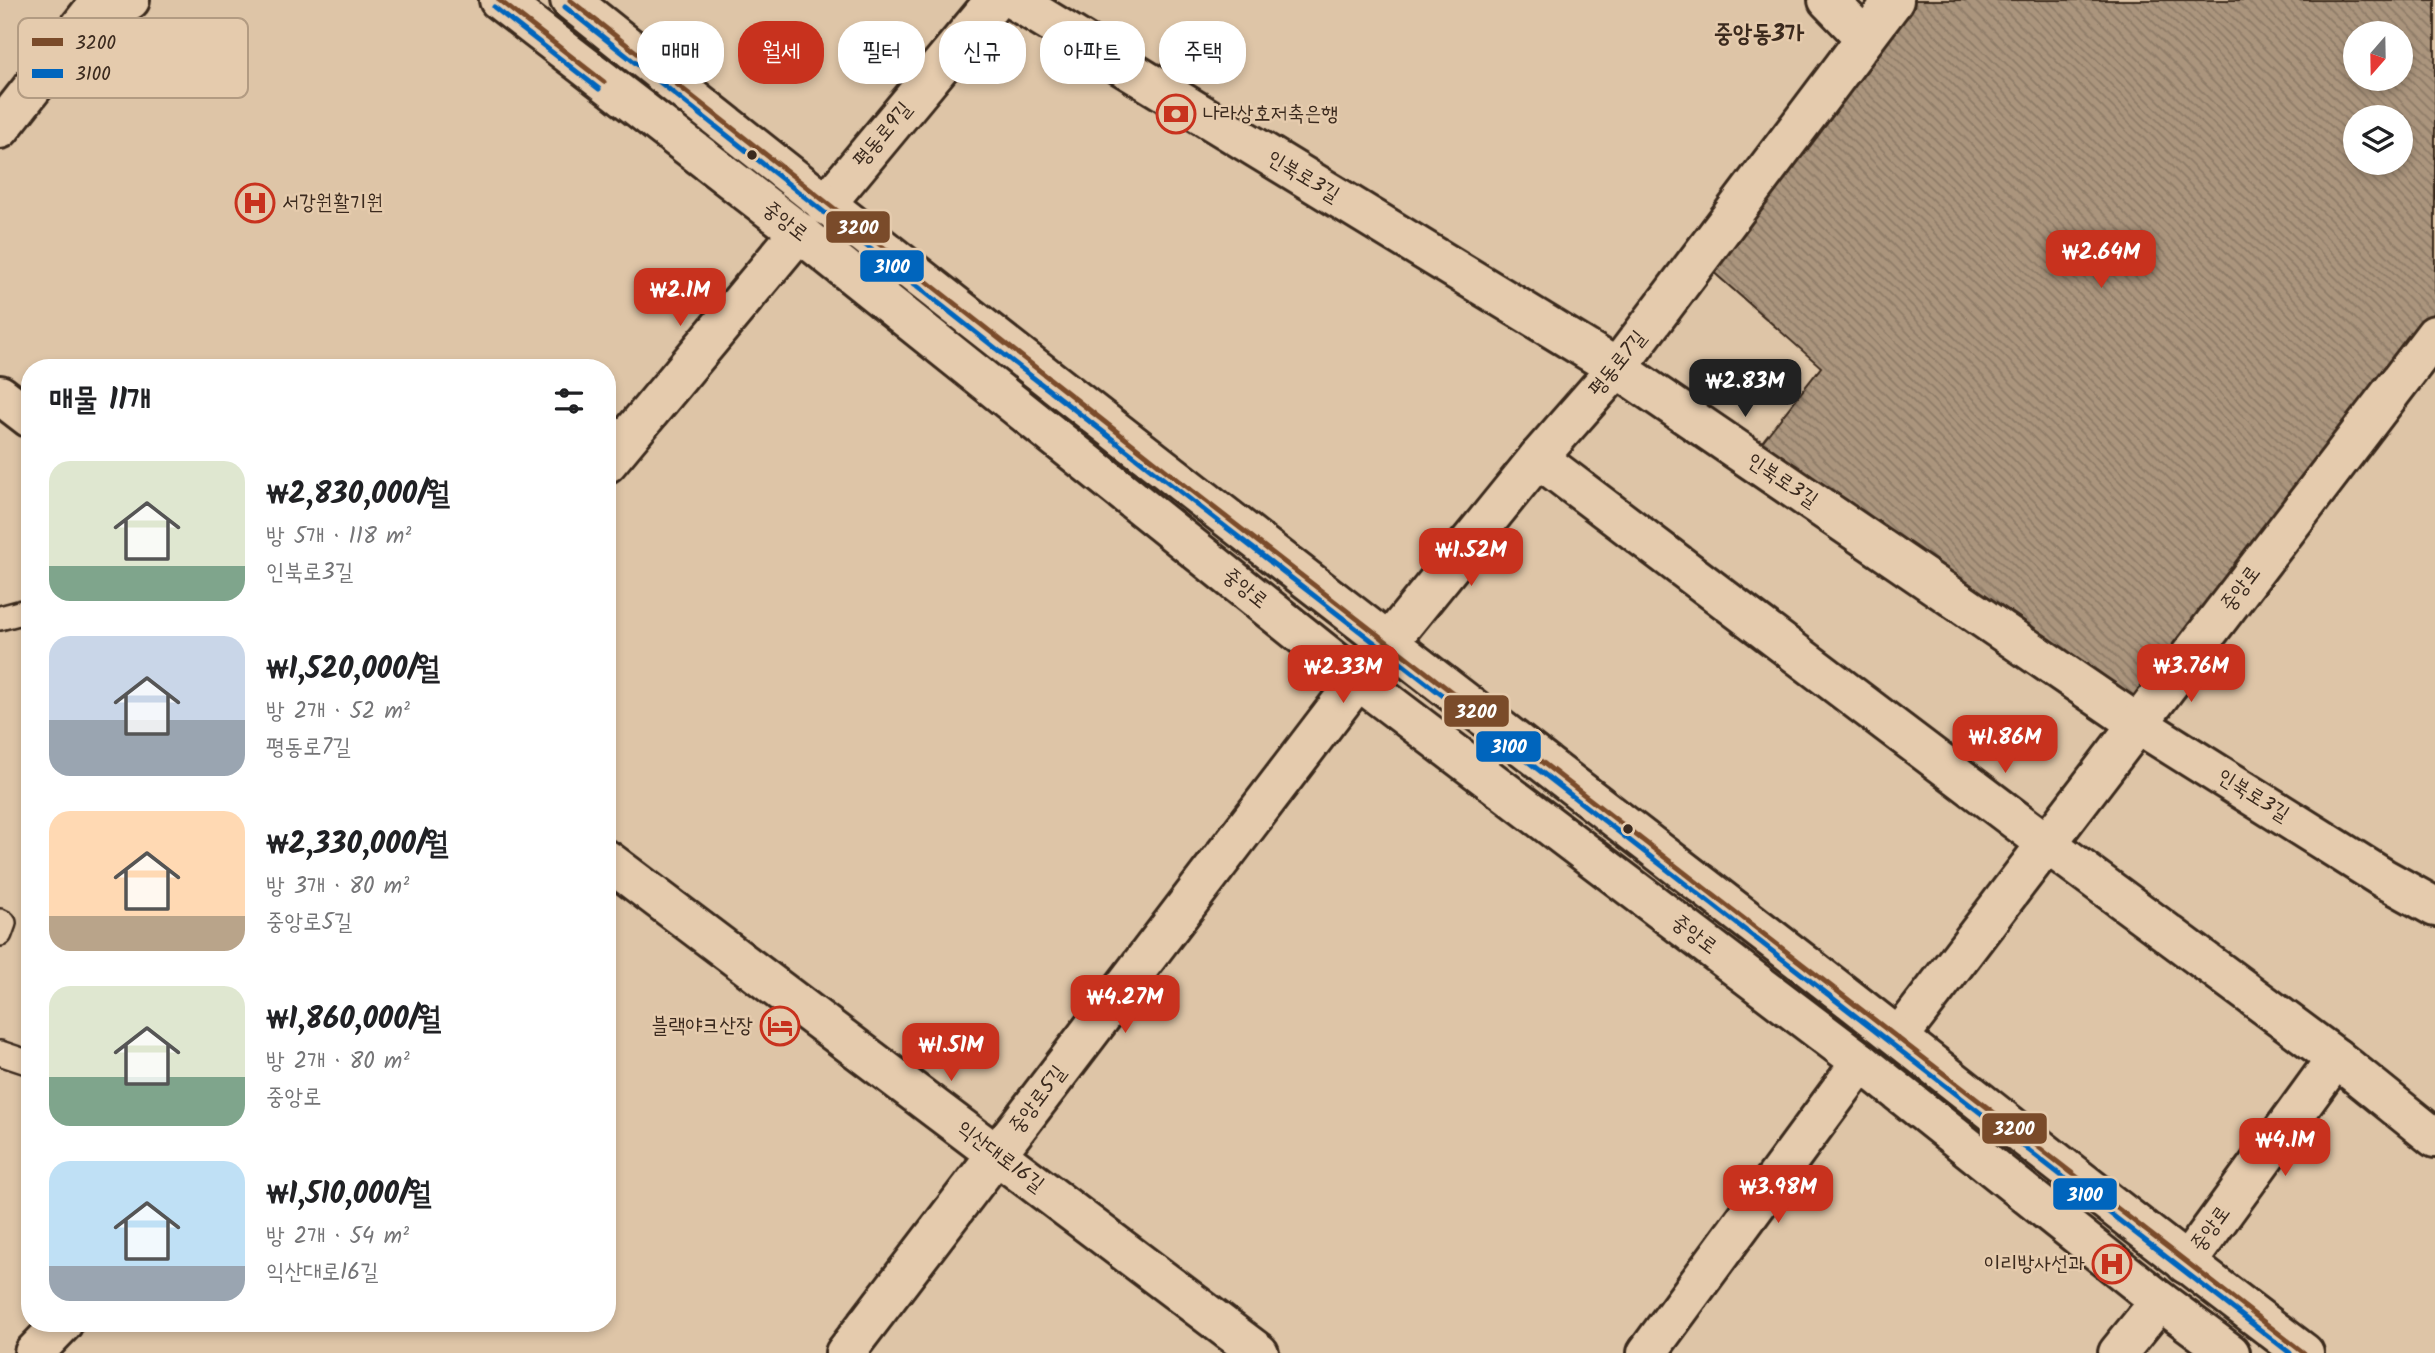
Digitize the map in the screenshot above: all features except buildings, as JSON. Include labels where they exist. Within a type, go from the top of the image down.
[{"type":"street","points":[[96,5],[130,0]]},
{"type":"street","name":"중앙로","points":[[499,0],[799,232],[1358,680],[1861,1062],[2160,1301],[2230,1353]]},
{"type":"street","name":"중앙로","points":[[570,0],[825,205],[2304,1353]]},
{"type":"street","name":"평동로9길","points":[[825,205],[995,0]]},
{"type":"street","name":"인북로3길","points":[[1014,0],[1617,368],[2138,724],[2383,878],[2435,907]]},
{"type":"street","points":[[1828,0],[1865,38]]},
{"type":"street","name":"평동로7길","points":[[1358,680],[1538,458],[1617,368],[1894,0]]},
{"type":"street","points":[[0,129],[24,98]]},
{"type":"street","points":[[616,452],[799,232]]},
{"type":"street","name":"중앙로","points":[[1899,1037],[2435,335]]},
{"type":"street","points":[[0,395],[21,411]]},
{"type":"street","points":[[1538,458],[2046,843],[2336,1058],[2435,1138]]},
{"type":"street","name":"중앙로5길","points":[[845,1353],[1358,680]]},
{"type":"street","name":"익산대로16길","points":[[616,867],[1259,1353]]},
{"type":"street","name":"중앙로","points":[[2186,1264],[2336,1058]]},
{"type":"street","points":[[1647,1353],[1861,1062]]},
{"type":"street","points":[[2118,1353],[2160,1301]]},
{"type":"street","points":[[34,1353],[54,1332]]},
{"type":"lane","points":[[0,618],[21,612]]},
{"type":"lane","points":[[0,921],[4,923],[0,934]]},
{"type":"lane","points":[[0,1053],[21,1060]]},
{"type":"transit line","name":"3200","points":[[499,0],[604,82]]},
{"type":"transit line","name":"3200","points":[[570,0],[1168,472],[2304,1353]]},
{"type":"transit line","name":"3100","points":[[494,7],[599,89]]},
{"type":"transit line","name":"3100","points":[[565,7],[1013,362],[2290,1353]]},
{"type":"place","name":"나라상호저축은행","points":[[1176,114]]},
{"type":"place","name":"서강원활기원","points":[[255,203]]},
{"type":"place","name":"블랙야크산장","points":[[780,1026]]},
{"type":"place","name":"이리방사선과","points":[[2112,1264]]},
{"type":"district","name":"중앙동3가","points":[[1759,34]]}]
